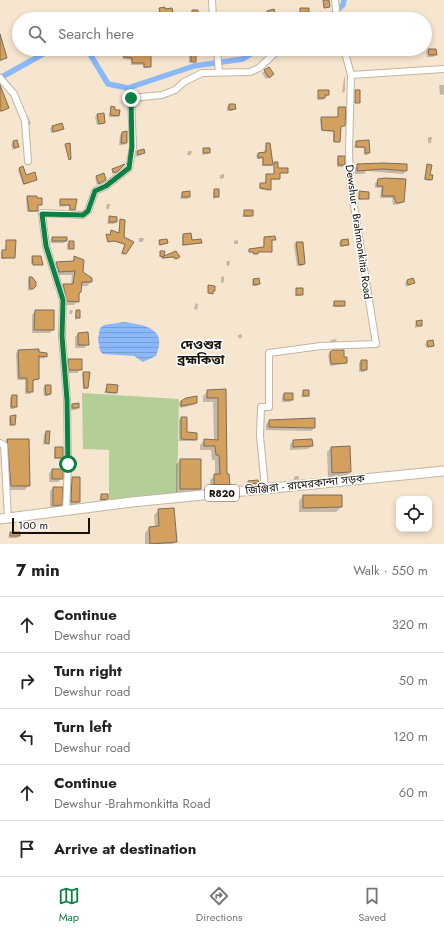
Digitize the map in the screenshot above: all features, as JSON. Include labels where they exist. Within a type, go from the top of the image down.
[{"type":"main road","name":"জিঞ্জিরা - রামেরকান্দা সড়ক","points":[[4,518],[265,488],[444,471]]},
{"type":"street","points":[[212,0],[213,12]]},
{"type":"street","points":[[335,0],[336,12]]},
{"type":"street","points":[[217,56],[219,73]]},
{"type":"street","points":[[66,511],[68,464],[67,400],[62,336],[63,300],[46,246],[42,214],[83,215],[88,211],[95,191],[106,186],[129,168],[132,147],[131,98],[162,95],[175,90],[184,82],[202,73],[250,72],[259,68],[272,56]]},
{"type":"street","name":"Dewshur - Brahmonkitta Road","points":[[265,488],[260,436],[261,407],[269,408],[269,353],[321,346],[376,344],[350,181],[349,151],[351,75],[346,56]]},
{"type":"street","points":[[351,75],[444,69]]},
{"type":"street","points":[[0,78],[14,94],[25,121],[28,161]]},
{"type":"street","points":[[0,443],[4,445],[4,518]]},
{"type":"green space","points":[[82,393],[179,399],[177,494],[109,500],[109,450],[83,449]]},
{"type":"water","points":[[124,322],[147,327],[157,334],[159,339],[159,347],[156,356],[143,362],[134,356],[103,354],[100,351],[98,339],[100,328],[104,325]]},
{"type":"building","points":[[323,0],[329,0],[330,7],[324,8]]},
{"type":"building","points":[[159,8],[172,8],[173,12],[160,12]]},
{"type":"building","points":[[300,8],[309,8],[309,12],[300,12]]},
{"type":"building","points":[[274,9],[275,12],[267,12]]},
{"type":"building","points":[[192,10],[198,10],[198,12],[192,12]]},
{"type":"building","points":[[0,34],[7,58],[0,60]]},
{"type":"building","points":[[432,49],[436,49],[437,55],[432,55]]},
{"type":"building","points":[[151,56],[151,67],[144,67],[144,63],[132,63],[132,58],[124,57]]},
{"type":"building","points":[[191,56],[196,56],[196,62],[191,62]]},
{"type":"building","points":[[269,67],[274,74],[269,78],[264,70]]},
{"type":"building","points":[[0,85],[9,108],[2,111],[0,111]]},
{"type":"building","points":[[318,90],[329,90],[329,95],[325,95],[325,98],[318,98]]},
{"type":"building","points":[[355,90],[360,90],[360,103],[355,103]]},
{"type":"building","points":[[229,104],[235,104],[236,109],[229,110]]},
{"type":"building","points":[[111,106],[115,107],[115,110],[120,110],[119,116],[110,115]]},
{"type":"building","points":[[338,107],[346,107],[345,126],[341,126],[340,142],[334,142],[334,131],[322,130],[321,117],[338,117]]},
{"type":"building","points":[[104,113],[105,123],[99,124],[97,114]]},
{"type":"building","points":[[62,123],[64,129],[53,132],[52,126]]},
{"type":"building","points":[[127,131],[127,143],[121,143],[122,132]]},
{"type":"building","points":[[17,140],[19,147],[14,148],[13,141]]},
{"type":"building","points":[[369,140],[370,153],[365,153],[365,147],[356,147],[356,141]]},
{"type":"building","points":[[70,143],[71,159],[69,160],[65,144]]},
{"type":"building","points":[[266,143],[270,143],[273,165],[263,165],[263,157],[258,158],[258,153],[266,152]]},
{"type":"building","points":[[203,148],[210,148],[210,153],[203,153]]},
{"type":"building","points":[[144,149],[145,153],[138,155],[137,151]]},
{"type":"building","points":[[338,156],[345,156],[345,165],[338,165]]},
{"type":"building","points":[[274,162],[278,162],[278,168],[288,168],[288,173],[280,173],[280,179],[271,179],[271,190],[260,188],[260,183],[266,183],[266,174],[274,174]]},
{"type":"building","points":[[125,164],[117,172],[113,173],[112,169]]},
{"type":"building","points":[[357,164],[407,164],[407,171],[383,169],[357,171]]},
{"type":"building","points":[[427,164],[432,165],[430,175],[433,175],[432,180],[425,179]]},
{"type":"building","points":[[23,166],[26,175],[35,172],[37,180],[24,184],[19,168]]},
{"type":"building","points":[[104,173],[106,180],[99,184],[96,176]]},
{"type":"building","points":[[378,179],[406,179],[404,202],[396,203],[394,196],[382,196],[383,186],[377,186]]},
{"type":"building","points":[[214,189],[219,189],[219,197],[214,197]]},
{"type":"building","points":[[190,191],[190,197],[182,197],[182,192]]},
{"type":"building","points":[[359,191],[369,192],[369,199],[359,199]]},
{"type":"building","points":[[27,196],[37,196],[37,198],[42,198],[42,205],[38,205],[38,211],[29,211]]},
{"type":"building","points":[[60,199],[77,199],[75,210],[70,210],[70,205],[60,205]]},
{"type":"building","points":[[244,210],[253,210],[253,216],[244,216]]},
{"type":"building","points":[[109,216],[117,217],[117,222],[109,222]]},
{"type":"building","points":[[120,219],[125,220],[124,237],[134,242],[126,254],[122,253],[125,244],[114,241],[108,242],[106,234],[110,235],[111,230],[119,233]]},
{"type":"building","points":[[191,233],[192,240],[201,239],[202,243],[183,245],[183,234]]},
{"type":"building","points":[[275,236],[276,240],[272,240],[272,252],[258,252],[258,254],[254,254],[253,252],[249,252],[249,249],[264,247],[264,237]]},
{"type":"building","points":[[52,237],[67,237],[67,241],[52,241]]},
{"type":"building","points":[[167,239],[168,243],[160,245],[159,240]]},
{"type":"building","points":[[348,239],[349,245],[341,246],[341,240]]},
{"type":"building","points":[[6,240],[16,240],[15,258],[2,258],[2,250],[6,250]]},
{"type":"building","points":[[69,241],[74,241],[74,249],[69,249]]},
{"type":"building","points":[[296,242],[303,242],[305,264],[299,265]]},
{"type":"building","points":[[160,251],[165,251],[164,256],[176,251],[180,257],[176,259],[174,257],[162,258],[164,257],[160,256]]},
{"type":"building","points":[[32,256],[41,256],[43,265],[33,265]]},
{"type":"building","points":[[74,256],[84,260],[83,272],[92,278],[92,282],[82,282],[81,292],[79,293],[79,302],[67,301],[63,284],[73,284],[75,271],[59,272],[56,262],[74,261]]},
{"type":"building","points":[[29,277],[32,277],[36,282],[36,286],[33,289],[30,289]]},
{"type":"building","points":[[259,278],[260,284],[254,285],[253,279]]},
{"type":"building","points":[[413,278],[415,283],[408,285],[407,280]]},
{"type":"building","points":[[208,285],[215,286],[215,291],[213,291],[213,294],[208,293]]},
{"type":"building","points":[[296,288],[303,288],[303,295],[296,295]]},
{"type":"building","points":[[334,301],[345,301],[345,306],[334,306]]},
{"type":"building","points":[[35,310],[54,310],[54,330],[34,330]]},
{"type":"building","points":[[76,310],[80,310],[80,318],[76,318]]},
{"type":"building","points":[[422,320],[422,326],[417,326],[416,321]]},
{"type":"building","points":[[88,332],[89,345],[78,345],[78,333]]},
{"type":"building","points":[[433,340],[434,346],[428,347],[427,341]]},
{"type":"building","points":[[39,349],[39,352],[47,353],[47,357],[39,356],[39,379],[33,380],[33,392],[27,392],[27,378],[19,378],[18,350]]},
{"type":"building","points":[[333,350],[344,350],[344,357],[347,357],[347,363],[331,364],[330,352]]},
{"type":"building","points":[[68,359],[82,359],[82,370],[69,370]]},
{"type":"building","points":[[361,360],[367,360],[367,370],[361,370]]},
{"type":"building","points":[[83,372],[90,372],[88,388],[84,388]]},
{"type":"building","points":[[107,384],[118,385],[117,393],[106,392]]},
{"type":"building","points":[[45,385],[51,385],[51,394],[46,395]]},
{"type":"building","points":[[226,389],[227,474],[229,474],[230,485],[214,485],[214,474],[220,474],[219,455],[216,455],[215,446],[204,446],[204,439],[218,440],[218,398],[207,398],[207,390]]},
{"type":"building","points":[[303,390],[309,390],[309,396],[303,396]]},
{"type":"building","points":[[284,393],[293,393],[293,400],[284,400]]},
{"type":"building","points":[[12,395],[17,395],[17,407],[11,407]]},
{"type":"building","points":[[197,396],[197,403],[181,406],[181,401],[186,398]]},
{"type":"building","points":[[79,403],[79,408],[72,408],[72,404]]},
{"type":"building","points":[[16,415],[15,425],[11,425],[10,416]]},
{"type":"building","points":[[181,417],[187,417],[187,432],[197,433],[197,440],[181,439]]},
{"type":"building","points":[[315,418],[315,428],[269,427],[269,420]]},
{"type":"building","points":[[46,431],[50,431],[49,444],[45,443]]},
{"type":"building","points":[[7,439],[29,439],[30,486],[11,486]]},
{"type":"building","points":[[312,439],[313,446],[293,447],[293,440]]},
{"type":"building","points":[[350,446],[351,472],[332,473],[331,447]]},
{"type":"building","points":[[55,447],[63,447],[63,458],[55,458]]},
{"type":"building","points":[[180,459],[201,459],[201,489],[180,489]]},
{"type":"building","points":[[52,469],[63,469],[63,479],[52,479]]},
{"type":"building","points":[[72,477],[80,477],[80,502],[71,502]]},
{"type":"building","points":[[258,480],[259,483],[248,484],[248,481]]},
{"type":"building","points":[[53,487],[63,487],[62,505],[53,506]]},
{"type":"building","points":[[101,494],[108,494],[108,499],[101,500]]},
{"type":"building","points":[[303,495],[342,495],[342,507],[303,508]]},
{"type":"building","points":[[174,508],[177,542],[150,544],[149,527],[159,526],[158,509]]},
{"type":"building","points":[[10,532],[20,532],[20,536],[10,536]]},
{"type":"waterway","points":[[335,12],[343,5],[344,0]]},
{"type":"waterway","points":[[0,78],[39,56]]},
{"type":"waterway","points":[[91,56],[108,84],[128,88],[194,66],[243,59],[248,56]]},
{"type":"district","name":"দেওশুর ব্রহ্মকিত্তা","points":[[201,352]]},
{"type":"route","points":[[68,464],[67,400],[62,336],[63,300],[46,246],[42,214],[83,215],[88,211],[95,191],[106,186],[129,168],[132,147],[131,98]]}]
